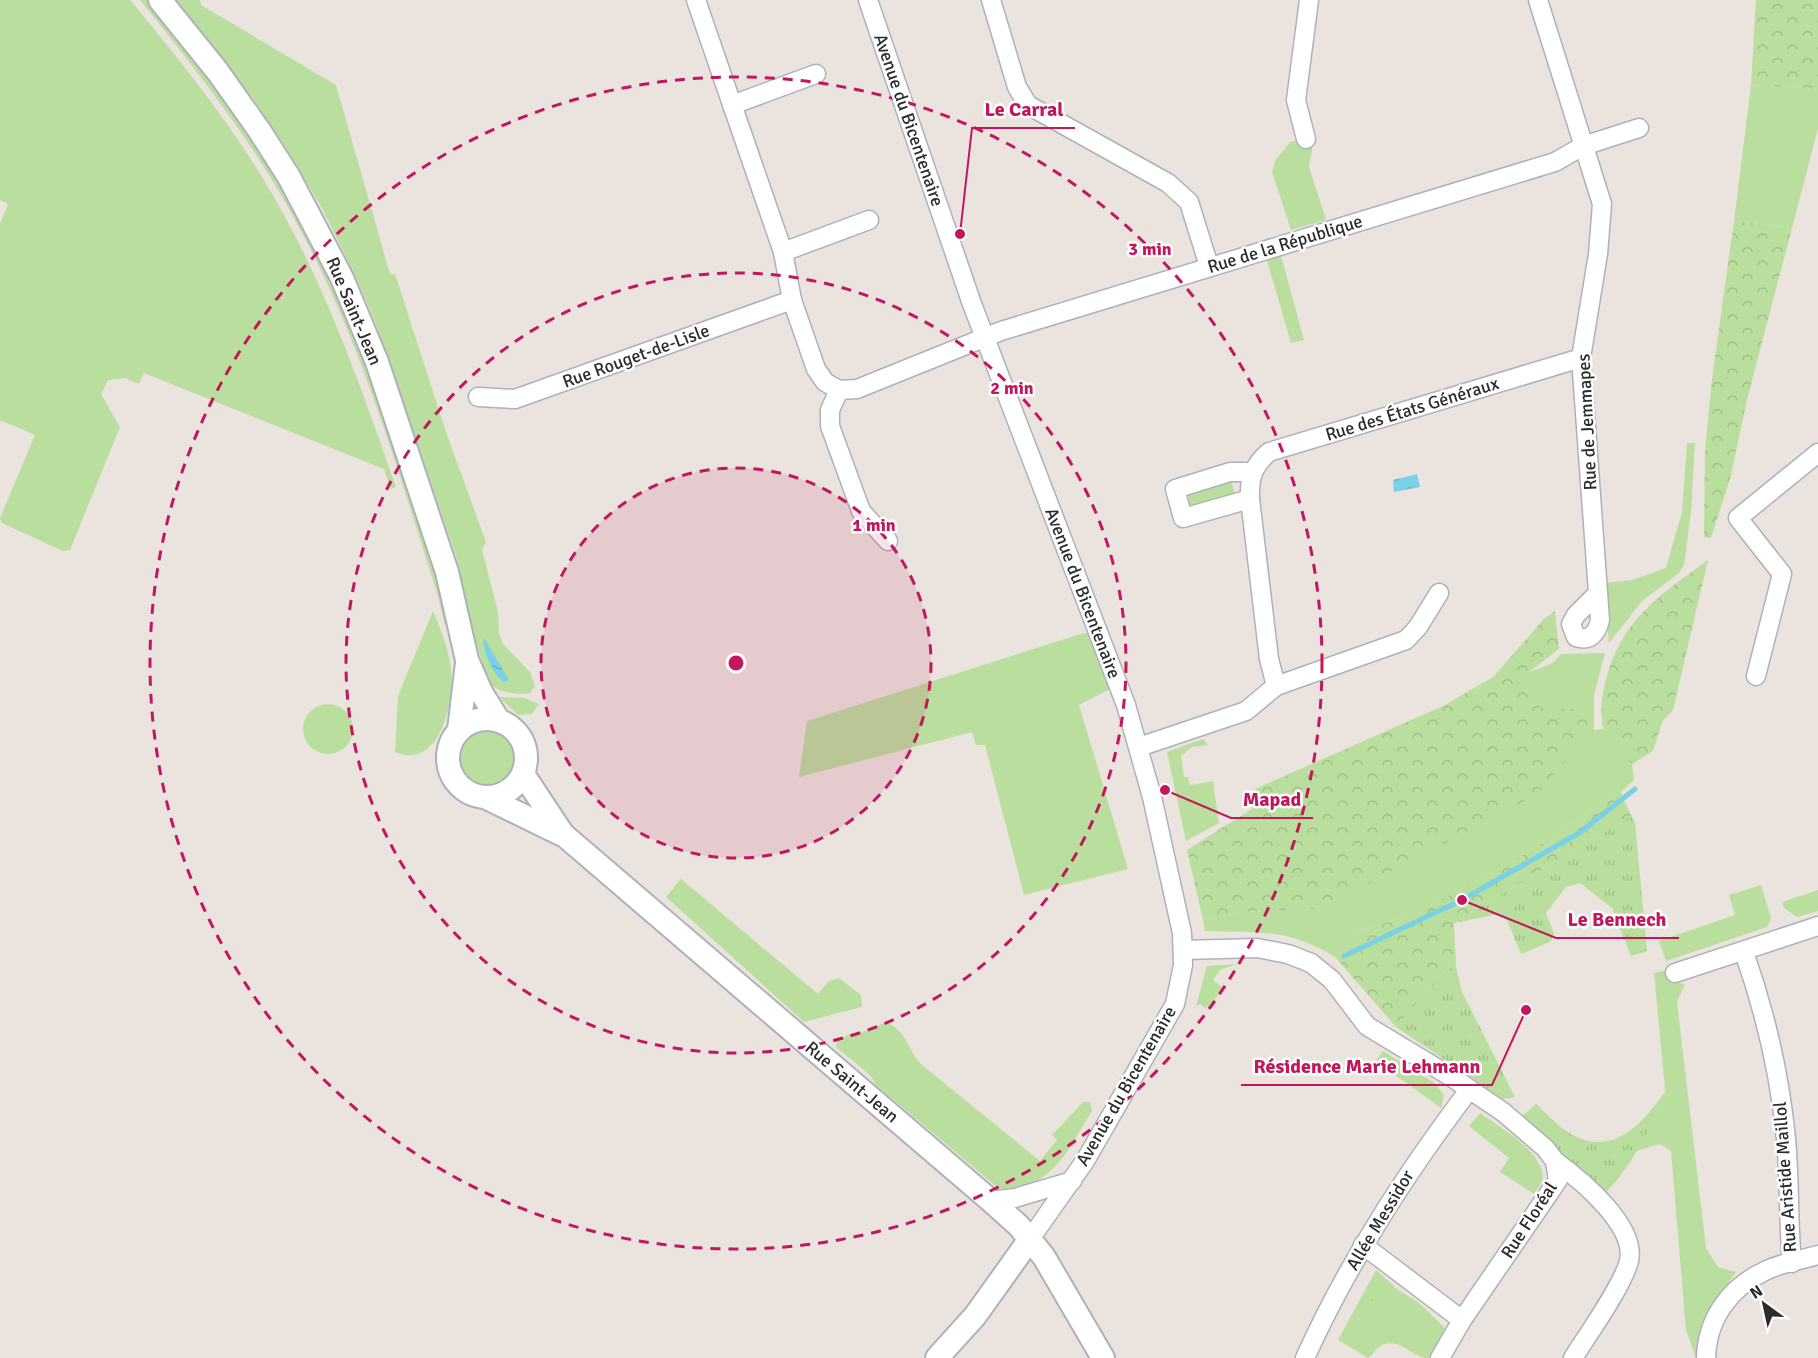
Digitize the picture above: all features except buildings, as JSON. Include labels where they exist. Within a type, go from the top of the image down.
[{"type":"street","name":"Rue Saint-Jean","points":[[160,0],[218,72],[259,129],[289,177],[342,278],[377,362],[444,561],[467,660],[481,692],[499,721]]},
{"type":"street","points":[[696,0],[783,252],[792,300],[816,369],[825,382],[839,390],[830,410],[830,426],[861,512],[888,541]]},
{"type":"street","name":"Avenue du Bicentenaire","points":[[868,0],[985,338],[1111,664],[1139,747],[1179,922],[1183,950],[1181,983],[1175,1004],[1072,1181],[1030,1239]]},
{"type":"street","points":[[991,0],[1017,87],[1028,105],[1168,183],[1181,193],[1189,202],[1209,266]]},
{"type":"street","points":[[1306,139],[1296,100],[1310,0]]},
{"type":"street","name":"Rue de Jemmapes","points":[[1538,0],[1602,204],[1598,254],[1581,358],[1597,594]]},
{"type":"street","points":[[732,105],[816,74]]},
{"type":"street","points":[[1583,146],[1639,128]]},
{"type":"street","name":"Rue de la République","points":[[839,390],[857,388],[985,338],[1209,266],[1555,162],[1583,146]]},
{"type":"street","points":[[783,252],[869,220]]},
{"type":"street","name":"Rue Rouget-de-Lisle","points":[[478,397],[515,399],[792,300]]},
{"type":"street","name":"Rue des États Généraux","points":[[1252,472],[1257,462],[1269,452],[1581,358]]},
{"type":"street","points":[[1756,676],[1782,574],[1737,518],[1818,453]]},
{"type":"street","points":[[1250,500],[1183,518],[1175,489],[1230,472],[1252,472],[1250,500],[1269,659],[1276,686]]},
{"type":"street","points":[[1139,747],[1246,711],[1276,686],[1406,640],[1419,627],[1439,593]]},
{"type":"street","name":"Rue Saint-Jean","points":[[459,730],[467,660]]},
{"type":"street","points":[[478,720],[499,721],[512,728],[520,738],[526,762],[523,774],[514,787],[502,795],[487,798],[466,792],[452,777],[448,766],[449,747],[459,730],[478,720]]},
{"type":"street","name":"Rue Saint-Jean","points":[[523,774],[565,836]]},
{"type":"street","name":"Rue Saint-Jean","points":[[487,798],[565,836],[991,1201],[1030,1239],[1050,1265],[1103,1358]]},
{"type":"street","points":[[1676,973],[1818,926]]},
{"type":"street","name":"Rue Floréal","points":[[1183,950],[1257,948],[1288,954],[1311,963],[1332,980],[1367,1026],[1453,1078],[1503,1112],[1545,1148],[1555,1161],[1558,1180],[1462,1320],[1440,1358]]},
{"type":"street","name":"Rue Aristide Maillol","points":[[1744,952],[1757,989],[1774,1061],[1786,1137],[1792,1263]]},
{"type":"street","name":"Allée Messidor","points":[[1305,1358],[1363,1245],[1412,1166],[1469,1090]]},
{"type":"street","points":[[1555,1161],[1572,1173],[1621,1224],[1629,1248],[1625,1271],[1573,1358]]},
{"type":"street","name":"Avenue du Bicentenaire","points":[[991,1201],[1015,1198],[1072,1181]]},
{"type":"street","points":[[937,1358],[975,1316],[1030,1239]]},
{"type":"street","points":[[1363,1245],[1462,1320]]},
{"type":"street","points":[[1706,1358],[1712,1324],[1734,1292],[1766,1270],[1818,1255]]},
{"type":"green space","points":[[0,0],[130,0],[153,28],[219,112],[259,172],[294,234],[337,327],[396,487],[391,489],[384,469],[144,373],[139,384],[125,378],[108,380],[101,394],[120,427],[70,550],[63,551],[2,523],[0,518],[35,435],[0,420],[0,224],[8,204],[0,200]]},
{"type":"green space","points":[[140,0],[148,0],[244,124],[294,203],[323,258],[348,316],[380,404],[432,561],[453,638],[444,622],[438,596],[392,452],[358,356],[317,263],[260,160],[202,79]]},
{"type":"green space","points":[[175,0],[200,0],[201,5],[336,85],[390,274],[395,274],[447,435],[486,542],[482,550],[498,612],[499,634],[503,644],[530,672],[535,686],[530,693],[506,692],[495,688],[487,680],[456,556],[378,329],[356,277],[324,212],[290,154],[253,98]]},
{"type":"green space","points":[[1756,0],[1818,0],[1818,89],[1751,85]]},
{"type":"green space","points":[[1751,85],[1818,89],[1818,128],[1792,228],[1734,221]]},
{"type":"green space","points":[[1314,138],[1309,167],[1326,220],[1291,230],[1272,172],[1275,161],[1290,142]]},
{"type":"green space","points":[[1734,221],[1792,228],[1747,400],[1730,479],[1711,538],[1704,537],[1705,451],[1712,379]]},
{"type":"green space","points":[[1280,252],[1304,340],[1291,343],[1266,257]]},
{"type":"green space","points":[[1687,443],[1695,443],[1691,512],[1684,565],[1679,573],[1642,601],[1609,643],[1604,583],[1632,580],[1666,568],[1682,512]]},
{"type":"green space","points":[[1231,480],[1235,495],[1191,510],[1188,493]]},
{"type":"green space","points":[[1708,560],[1673,710],[1663,720],[1653,751],[1632,764],[1606,734],[1602,724],[1603,694],[1612,661],[1631,626],[1644,611]]},
{"type":"green space","points":[[433,611],[446,646],[451,669],[452,683],[447,714],[434,743],[423,752],[410,755],[395,752],[398,696]]},
{"type":"green space","points":[[1555,611],[1559,649],[1528,673],[1539,707],[1585,710],[1590,730],[1539,793],[1321,909],[1242,912],[1203,920],[1187,850],[1252,809],[1255,789],[1445,705],[1493,677],[1543,620]]},
{"type":"green space","points":[[1090,633],[1112,688],[1079,705],[1128,869],[1024,895],[985,745],[976,745],[972,732],[799,777],[807,721]]},
{"type":"green space","points":[[1605,653],[1594,695],[1594,730],[1604,729],[1632,764],[1634,780],[1621,792],[1516,860],[1417,912],[1356,933],[1335,957],[1302,941],[1272,934],[1205,931],[1203,920],[1242,912],[1321,909],[1585,710],[1539,708],[1527,673],[1553,663],[1561,654]]},
{"type":"green space","points":[[499,697],[524,698],[539,704],[532,714],[518,715]]},
{"type":"green space","points":[[328,704],[337,706],[348,715],[353,729],[351,738],[342,749],[328,754],[319,752],[308,743],[303,729],[305,720],[314,709]]},
{"type":"green space","points":[[487,729],[498,731],[508,737],[514,747],[516,758],[514,769],[508,779],[498,785],[487,787],[476,785],[466,779],[460,769],[458,758],[460,747],[466,737],[476,731]]},
{"type":"green space","points":[[1203,739],[1208,745],[1192,747],[1181,756],[1184,777],[1188,777],[1190,785],[1213,781],[1219,823],[1186,841],[1167,752]]},
{"type":"green space","points":[[1621,792],[1631,816],[1454,923],[1456,966],[1443,972],[1396,1027],[1335,957],[1356,933],[1417,912],[1516,860]]},
{"type":"green space","points":[[1631,816],[1635,822],[1647,951],[1631,956],[1612,908],[1580,883],[1566,887],[1546,913],[1554,934],[1550,942],[1521,954],[1507,920],[1499,914],[1454,923]]},
{"type":"green space","points":[[681,879],[818,994],[829,981],[839,978],[861,995],[862,1007],[804,1022],[666,897]]},
{"type":"green space","points":[[1761,885],[1771,918],[1767,927],[1666,961],[1659,941],[1735,915],[1729,895]]},
{"type":"green space","points":[[1818,890],[1818,911],[1797,917],[1784,908],[1782,902]]},
{"type":"green space","points":[[1237,964],[1220,970],[1213,980],[1223,988],[1210,1006],[1205,1008],[1200,1004],[1196,1006],[1207,966]]},
{"type":"green space","points":[[1456,966],[1462,992],[1515,1097],[1503,1099],[1396,1027],[1443,972]]},
{"type":"green space","points":[[1672,969],[1674,982],[1685,984],[1677,1002],[1706,1248],[1718,1267],[1736,1272],[1710,1312],[1698,1345],[1696,1358],[1686,1330],[1671,1151],[1660,1144],[1636,1151],[1666,1099],[1654,973]]},
{"type":"green space","points":[[886,1022],[900,1032],[922,1065],[1040,1161],[1057,1140],[1052,1135],[1083,1102],[1090,1102],[1092,1111],[1055,1167],[1034,1182],[1021,1187],[998,1188],[876,1085],[870,1075],[836,1047],[837,1041],[849,1034],[863,1032]]},
{"type":"green space","points":[[1383,1051],[1434,1083],[1444,1095],[1441,1108],[1376,1061]]},
{"type":"green space","points":[[1665,1092],[1666,1099],[1638,1149],[1614,1184],[1604,1194],[1521,1117],[1536,1104],[1571,1134],[1600,1142],[1625,1134],[1647,1115]]},
{"type":"green space","points":[[1480,1113],[1519,1141],[1536,1159],[1543,1180],[1534,1194],[1500,1172],[1509,1158],[1469,1126]]},
{"type":"green space","points":[[1376,1270],[1397,1289],[1419,1303],[1446,1329],[1429,1358],[1389,1343],[1380,1346],[1368,1358],[1338,1340]]},
{"type":"green space","points":[[1371,1299],[1387,1302],[1385,1323],[1369,1321]]},
{"type":"water","points":[[1417,474],[1420,487],[1394,492],[1393,480]]},
{"type":"water","points":[[484,638],[509,680],[503,682],[492,668],[484,649]]},
{"type":"waterway","points":[[1344,956],[1462,900],[1579,833],[1635,789]]},
{"type":"place","name":"Le Carral","points":[[960,234]]},
{"type":"place","name":"Mapad","points":[[1165,790]]},
{"type":"place","name":"Le Bennech","points":[[1462,900]]},
{"type":"place","name":"Résidence Marie Lehmann","points":[[1526,1010]]}]
